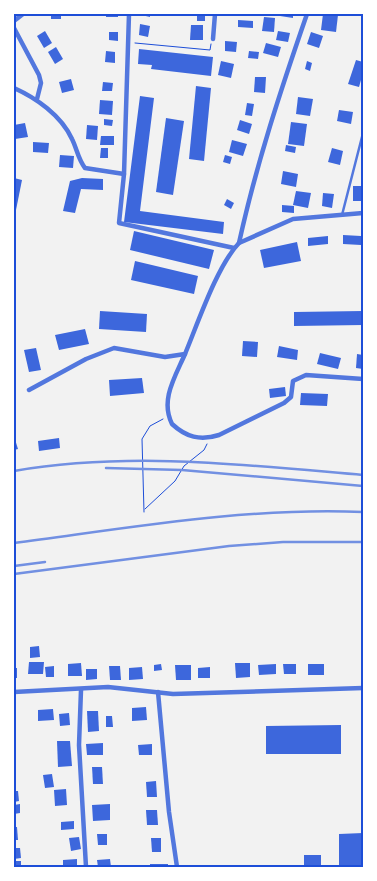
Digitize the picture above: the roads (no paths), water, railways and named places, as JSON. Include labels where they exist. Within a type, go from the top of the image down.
[{"type":"street","points":[[14,21],[23,14]]},
{"type":"street","points":[[128,14],[124,174],[119,223],[234,248]]},
{"type":"street","points":[[213,39],[215,14]]},
{"type":"street","points":[[239,243],[252,183],[271,119],[307,14]]},
{"type":"street","points":[[14,28],[39,75],[40,83],[37,99]]},
{"type":"street","points":[[14,88],[37,99],[68,131],[85,168],[124,174]]},
{"type":"street","points":[[363,213],[293,219],[239,243],[234,248],[217,279],[185,354],[166,407],[172,424],[186,435],[194,438],[210,438],[288,400],[293,381],[306,375],[363,379]]},
{"type":"street","points":[[29,390],[86,359],[114,348],[165,357],[185,354]]},
{"type":"street","points":[[14,692],[108,688],[173,694],[363,688]]},
{"type":"street","points":[[81,690],[79,745],[86,867]]},
{"type":"street","points":[[158,692],[169,812],[177,867]]},
{"type":"lane","points":[[342,215],[363,133]]},
{"type":"railway","points":[[14,471],[58,465],[145,461],[232,464],[363,475]]},
{"type":"railway","points":[[106,468],[182,470],[363,486]]},
{"type":"railway","points":[[14,543],[144,525],[231,516],[319,511],[363,512]]},
{"type":"railway","points":[[14,574],[229,546],[283,542],[363,542]]},
{"type":"railway","points":[[14,566],[45,562]]}]
